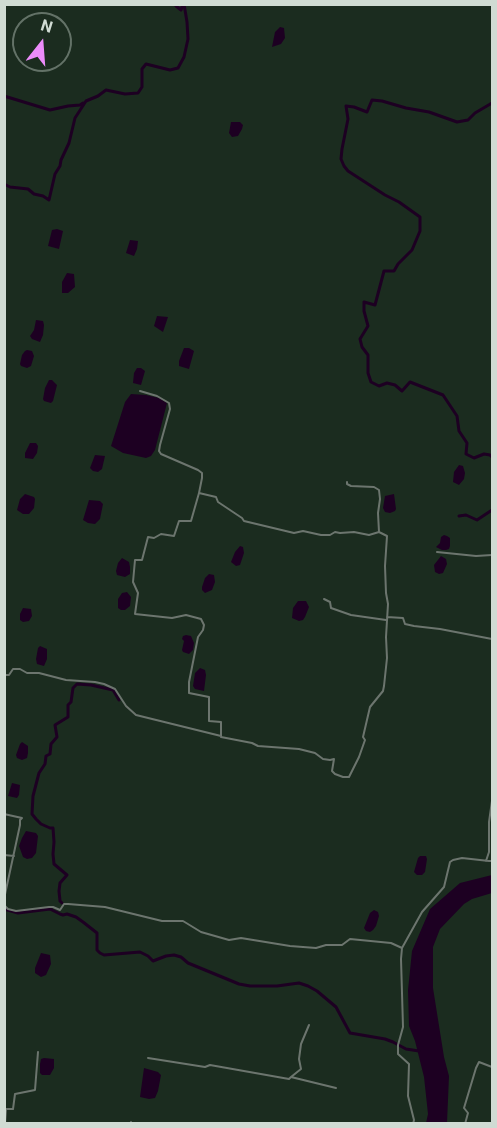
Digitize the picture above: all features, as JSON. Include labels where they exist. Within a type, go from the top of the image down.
[{"type":"street","points":[[140,391],[157,396],[169,403],[170,409],[159,451],[161,454],[202,473],[202,478],[190,521],[179,521],[174,536],[161,534],[154,538],[148,537],[142,560],[135,560],[133,582],[138,593],[135,614],[172,618],[186,615],[201,619],[204,625],[198,637],[189,693],[208,697],[209,721],[220,722],[221,736]]},
{"type":"street","points":[[347,482],[351,486],[374,487],[379,490],[379,532]]},
{"type":"street","points":[[4,675],[9,675],[13,669],[20,669],[27,673],[39,673],[66,680],[104,684],[115,689],[126,706],[136,715],[258,746],[299,749],[315,753],[323,759],[334,759],[332,771],[343,777],[349,777],[364,746],[363,737],[370,707],[384,686],[387,658],[385,646],[388,603],[386,593],[387,536],[379,532],[369,535],[354,532],[334,532],[330,535],[303,531],[294,533],[244,521],[218,502],[216,497],[199,493]]},
{"type":"street","points":[[437,552],[476,556],[492,555]]},
{"type":"street","points":[[324,599],[330,602],[331,608],[351,615],[403,618],[405,624],[414,627],[440,629],[492,639]]},
{"type":"street","points":[[486,861],[489,852],[492,801]]},
{"type":"street","points":[[4,814],[22,818],[4,899]]},
{"type":"street","points":[[4,855],[14,856]]},
{"type":"street","points":[[413,1124],[408,1096],[409,1064],[398,1054],[403,1027],[402,948],[422,912],[444,887],[450,862],[462,858],[492,861]]},
{"type":"street","points":[[4,905],[16,911],[53,907],[60,910],[64,904],[105,907],[162,921],[183,921],[201,932],[230,940],[241,938],[316,948],[326,945],[342,945],[350,939],[391,943],[402,948]]},
{"type":"street","points":[[148,1058],[205,1067],[210,1065],[289,1079],[301,1069],[298,1059],[309,1025]]},
{"type":"street","points":[[5,1124],[6,1109],[13,1109],[15,1095],[35,1090],[38,1053]]},
{"type":"street","points":[[465,1124],[468,1113],[464,1108],[476,1068],[479,1062],[492,1067]]},
{"type":"street","points":[[291,1077],[336,1088]]},
{"type":"shaded area","points":[[280,27],[284,28],[285,38],[281,44],[272,47],[275,32]]},
{"type":"shaded area","points":[[231,122],[240,122],[243,125],[238,136],[232,137],[229,133]]},
{"type":"shaded area","points":[[52,230],[63,231],[59,249],[48,246]]},
{"type":"shaded area","points":[[130,240],[138,241],[134,256],[126,253]]},
{"type":"shaded area","points":[[67,273],[74,274],[75,287],[68,293],[62,293],[62,282]]},
{"type":"shaded area","points":[[157,316],[168,317],[163,332],[154,326]]},
{"type":"shaded area","points":[[36,320],[43,321],[44,325],[40,342],[30,336]]},
{"type":"shaded area","points":[[184,348],[194,351],[189,369],[179,366]]},
{"type":"shaded area","points":[[27,350],[32,351],[34,356],[31,366],[27,368],[20,364],[22,355]]},
{"type":"shaded area","points":[[137,368],[145,371],[141,385],[133,383]]},
{"type":"shaded area","points":[[49,380],[57,385],[51,403],[43,399]]},
{"type":"shaded area","points":[[131,394],[159,398],[167,403],[155,450],[151,456],[146,458],[123,453],[111,446],[125,402]]},
{"type":"shaded area","points":[[30,443],[36,443],[38,446],[33,459],[25,458]]},
{"type":"shaded area","points":[[95,455],[105,456],[102,469],[98,472],[90,468]]},
{"type":"shaded area","points":[[459,465],[463,466],[465,473],[459,485],[453,482],[454,472]]},
{"type":"shaded area","points":[[25,494],[35,499],[34,508],[29,514],[23,514],[17,510],[20,499]]},
{"type":"shaded area","points":[[394,494],[395,511],[385,512],[383,508],[385,496]]},
{"type":"shaded area","points":[[89,500],[100,501],[103,504],[100,519],[95,524],[83,520]]},
{"type":"shaded area","points":[[444,535],[450,538],[450,546],[449,549],[442,550],[436,547]]},
{"type":"shaded area","points":[[240,546],[243,547],[244,553],[240,565],[236,566],[231,562]]},
{"type":"shaded area","points":[[441,556],[446,559],[447,564],[443,573],[439,574],[435,572],[434,565]]},
{"type":"shaded area","points":[[122,558],[129,562],[130,567],[130,574],[125,577],[117,575],[116,571]]},
{"type":"shaded area","points":[[209,574],[214,575],[215,582],[212,590],[205,593],[202,587]]},
{"type":"shaded area","points":[[127,592],[131,597],[130,606],[121,610],[118,608],[118,599],[122,593]]},
{"type":"shaded area","points":[[298,601],[306,601],[309,607],[303,620],[299,621],[292,618],[293,608]]},
{"type":"shaded area","points":[[23,608],[31,609],[32,616],[29,621],[20,620]]},
{"type":"shaded area","points":[[186,635],[191,636],[194,643],[193,650],[189,654],[182,650],[184,641],[182,639]]},
{"type":"shaded area","points":[[40,646],[47,649],[44,666],[37,664],[36,659]]},
{"type":"shaded area","points":[[200,668],[205,670],[206,675],[204,691],[195,689],[193,686],[195,673]]},
{"type":"shaded area","points":[[22,742],[28,746],[28,753],[27,758],[22,760],[16,755]]},
{"type":"shaded area","points":[[12,783],[20,785],[17,798],[8,796]]},
{"type":"shaded area","points":[[26,831],[36,833],[38,836],[36,853],[32,858],[27,859],[23,857],[19,846]]},
{"type":"shaded area","points":[[420,856],[426,856],[427,859],[425,872],[417,875],[414,872]]},
{"type":"shaded area","points":[[492,875],[492,893],[464,904],[440,929],[433,947],[433,988],[449,1076],[447,1123],[426,1123],[428,1114],[424,1077],[409,1026],[408,990],[412,951],[430,909],[460,883]]},
{"type":"shaded area","points":[[374,910],[379,916],[376,926],[370,932],[366,931],[364,928],[370,913]]},
{"type":"shaded area","points":[[41,953],[50,955],[51,964],[46,975],[41,977],[35,973],[35,968]]},
{"type":"shaded area","points":[[41,1059],[54,1059],[54,1068],[50,1075],[40,1073]]},
{"type":"shaded area","points":[[144,1068],[161,1075],[155,1098],[140,1097]]},
{"type":"waterway","points":[[175,4],[181,10],[183,4]]},
{"type":"waterway","points":[[4,184],[28,189],[49,200],[55,174],[69,143],[75,118],[86,101],[106,90],[125,94],[138,93],[142,87],[142,69],[146,64],[170,70],[178,68],[184,57],[188,39],[184,4]]},
{"type":"waterway","points":[[4,96],[50,110],[83,103]]},
{"type":"waterway","points":[[492,103],[468,120],[457,122],[429,112],[382,101],[372,100],[367,112],[346,106],[348,119],[341,159],[348,171],[420,217],[420,231],[412,250],[394,271],[384,271],[375,305],[364,302],[368,326],[360,339],[368,355],[368,373],[371,382],[379,386],[387,383],[395,385],[402,391],[410,382],[443,395],[457,416],[459,431],[467,443],[466,454],[474,458],[484,454],[492,457]]},
{"type":"waterway","points":[[459,516],[466,515],[477,520],[492,510]]},
{"type":"waterway","points":[[62,903],[60,883],[67,875],[54,864],[53,828],[41,824],[32,814],[33,796],[39,773],[45,764],[46,756],[50,754],[51,744],[57,737],[55,725],[68,717],[68,705],[71,702],[73,688],[77,684],[113,690],[119,700]]},
{"type":"waterway","points":[[4,909],[18,913],[50,909],[63,915],[76,917],[97,933],[97,950],[104,955],[140,952],[153,961],[174,955],[239,984],[277,986],[299,983],[308,986],[336,1007],[350,1033],[385,1039],[406,1049],[419,1051]]}]
